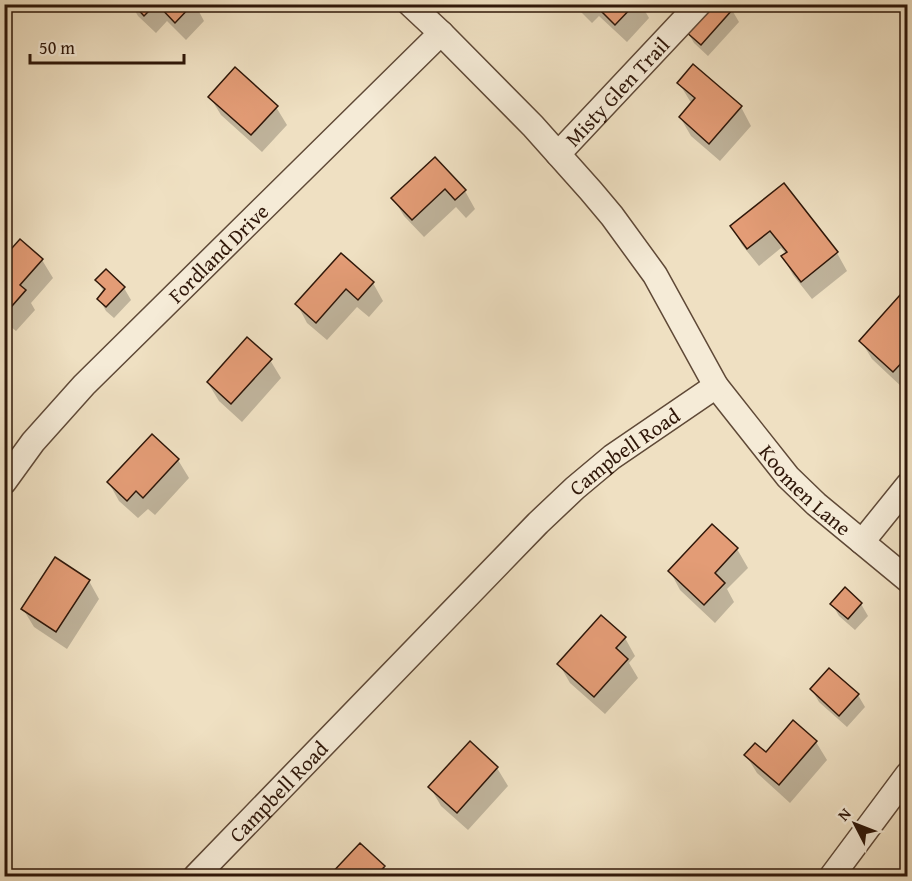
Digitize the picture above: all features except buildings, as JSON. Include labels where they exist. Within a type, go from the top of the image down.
[{"type":"street","points":[[410,4],[533,126],[591,191],[640,254],[668,297],[716,386]]},
{"type":"street","name":"Misty Glen Trail","points":[[558,154],[699,4]]},
{"type":"street","name":"Fordland Drive","points":[[4,482],[33,442],[84,385],[441,33]]},
{"type":"street","name":"Koomen Lane","points":[[716,386],[788,477],[816,504],[908,580]]},
{"type":"street","name":"Campbell Road","points":[[196,876],[567,495],[612,457],[716,386]]},
{"type":"street","points":[[862,542],[908,485]]},
{"type":"street","points":[[832,876],[908,774]]}]
